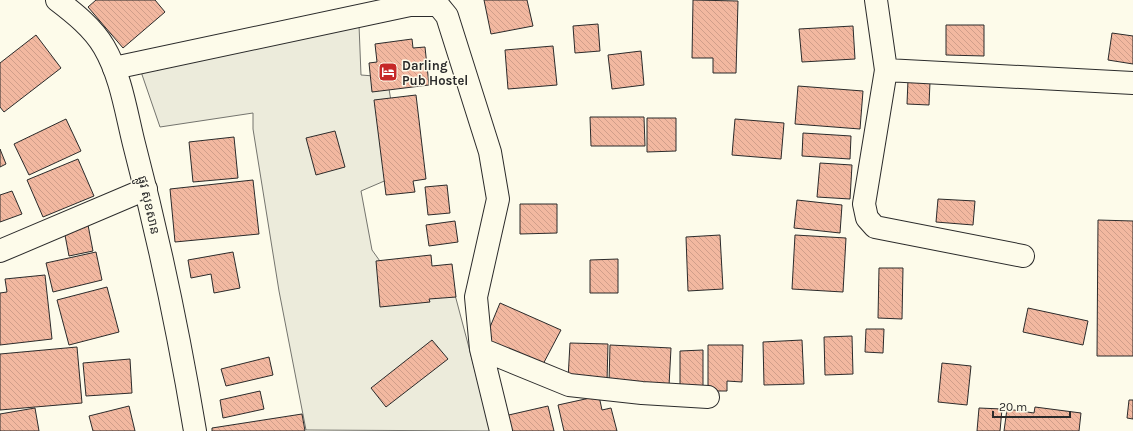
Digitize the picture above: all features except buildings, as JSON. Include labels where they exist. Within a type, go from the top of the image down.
[{"type":"street","name":"ផ្លូវ សុខសាន","points":[[57,0],[75,14],[93,32],[103,46],[114,68],[146,189],[180,344],[195,431]]},
{"type":"street","points":[[876,0],[886,70],[864,204],[867,218],[875,227],[1023,256]]},
{"type":"street","points":[[114,68],[392,4],[438,5],[447,16],[490,152],[498,199],[476,297],[481,349],[501,431]]},
{"type":"street","points":[[886,70],[1133,83]]},
{"type":"street","points":[[0,250],[146,189]]},
{"type":"street","points":[[481,349],[569,385],[642,393],[708,397]]},
{"type":"shaded area","points":[[359,25],[361,75],[387,77],[403,173],[361,191],[372,250],[400,289],[454,291],[491,431],[306,430],[279,291],[253,129],[253,113],[160,127],[138,63]]},
{"type":"place","name":"Darling Pub Hostel","points":[[388,72]]}]
